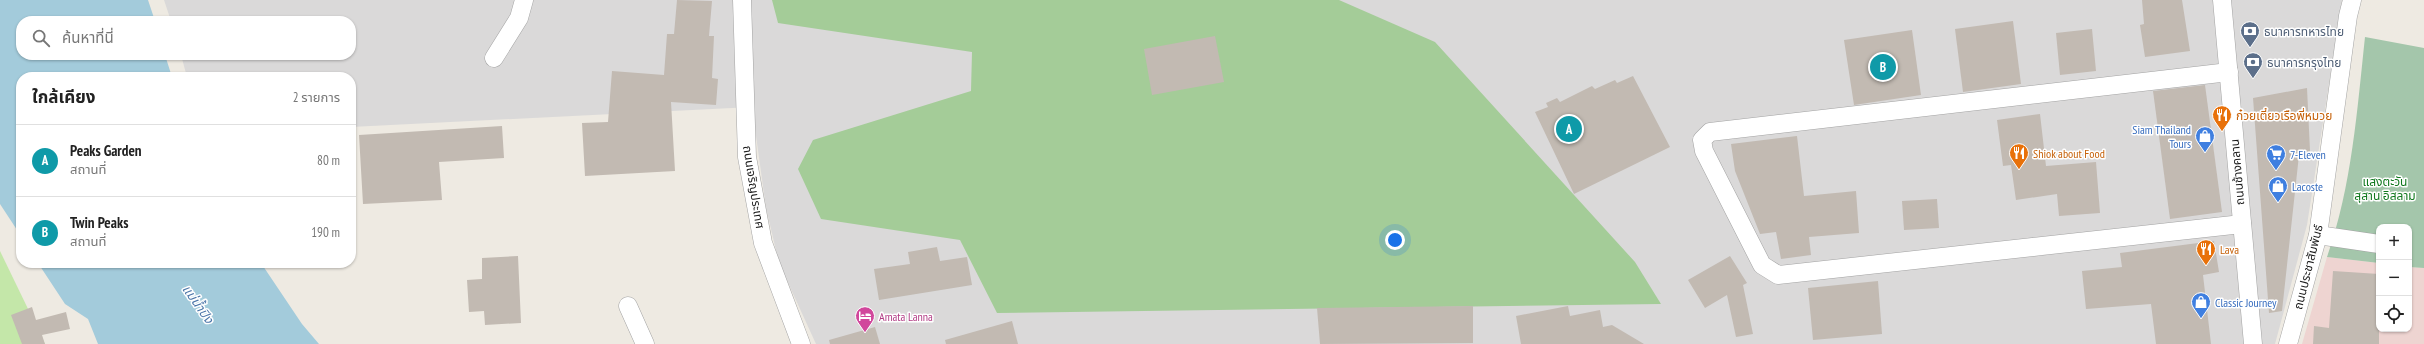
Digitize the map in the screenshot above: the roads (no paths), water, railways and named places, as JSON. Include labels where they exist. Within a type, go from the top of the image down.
[{"type":"street","points":[[494,58],[519,18],[524,0]]},
{"type":"street","name":"ถนนเจริญประเทศ","points":[[742,0],[747,157],[750,182],[763,243],[801,344]]},
{"type":"street","name":"ถนนช้างคลาน","points":[[2222,0],[2253,344]]},
{"type":"street","name":"ถนนประชาสัมพันธ์","points":[[2288,344],[2318,235],[2348,16],[2352,0]]},
{"type":"street","points":[[2229,72],[1710,132],[1702,140],[1704,151],[1762,265],[1778,275],[2242,224]]},
{"type":"street","points":[[2318,235],[2376,244]]},
{"type":"street","points":[[628,306],[645,344]]},
{"type":"water","points":[[0,0],[148,0],[153,16],[16,16],[16,60],[167,60],[170,72],[16,72],[16,228],[0,204]]},
{"type":"water","name":"แม่น้ำปิง","points":[[41,268],[264,268],[302,324],[319,344],[98,344],[88,319],[65,304]]},
{"type":"place","name":"ธนาคารทหารไทย","points":[[2250,48]]},
{"type":"place","name":"Twin Peaks","points":[[1883,67]]},
{"type":"place","name":"ธนาคารกรุงไทย","points":[[2253,79]]},
{"type":"place","name":"Peaks Garden","points":[[1569,129]]},
{"type":"place","name":"ก๋วยเตี๋ยวเรือพี่หมวย","points":[[2222,132]]},
{"type":"place","name":"Siam Thailand Tours","points":[[2205,153]]},
{"type":"place","name":"Shiok about Food","points":[[2019,170]]},
{"type":"place","name":"7-Eleven","points":[[2276,171]]},
{"type":"place","name":"Lacoste","points":[[2278,203]]},
{"type":"place","name":"Lava","points":[[2206,266]]},
{"type":"place","name":"Classic Journey","points":[[2201,319]]},
{"type":"place","name":"Amata Lanna","points":[[865,333]]},
{"type":"park label","name":"แสงตะวัน สุสาน อิสลาม","points":[[2385,188]]}]
